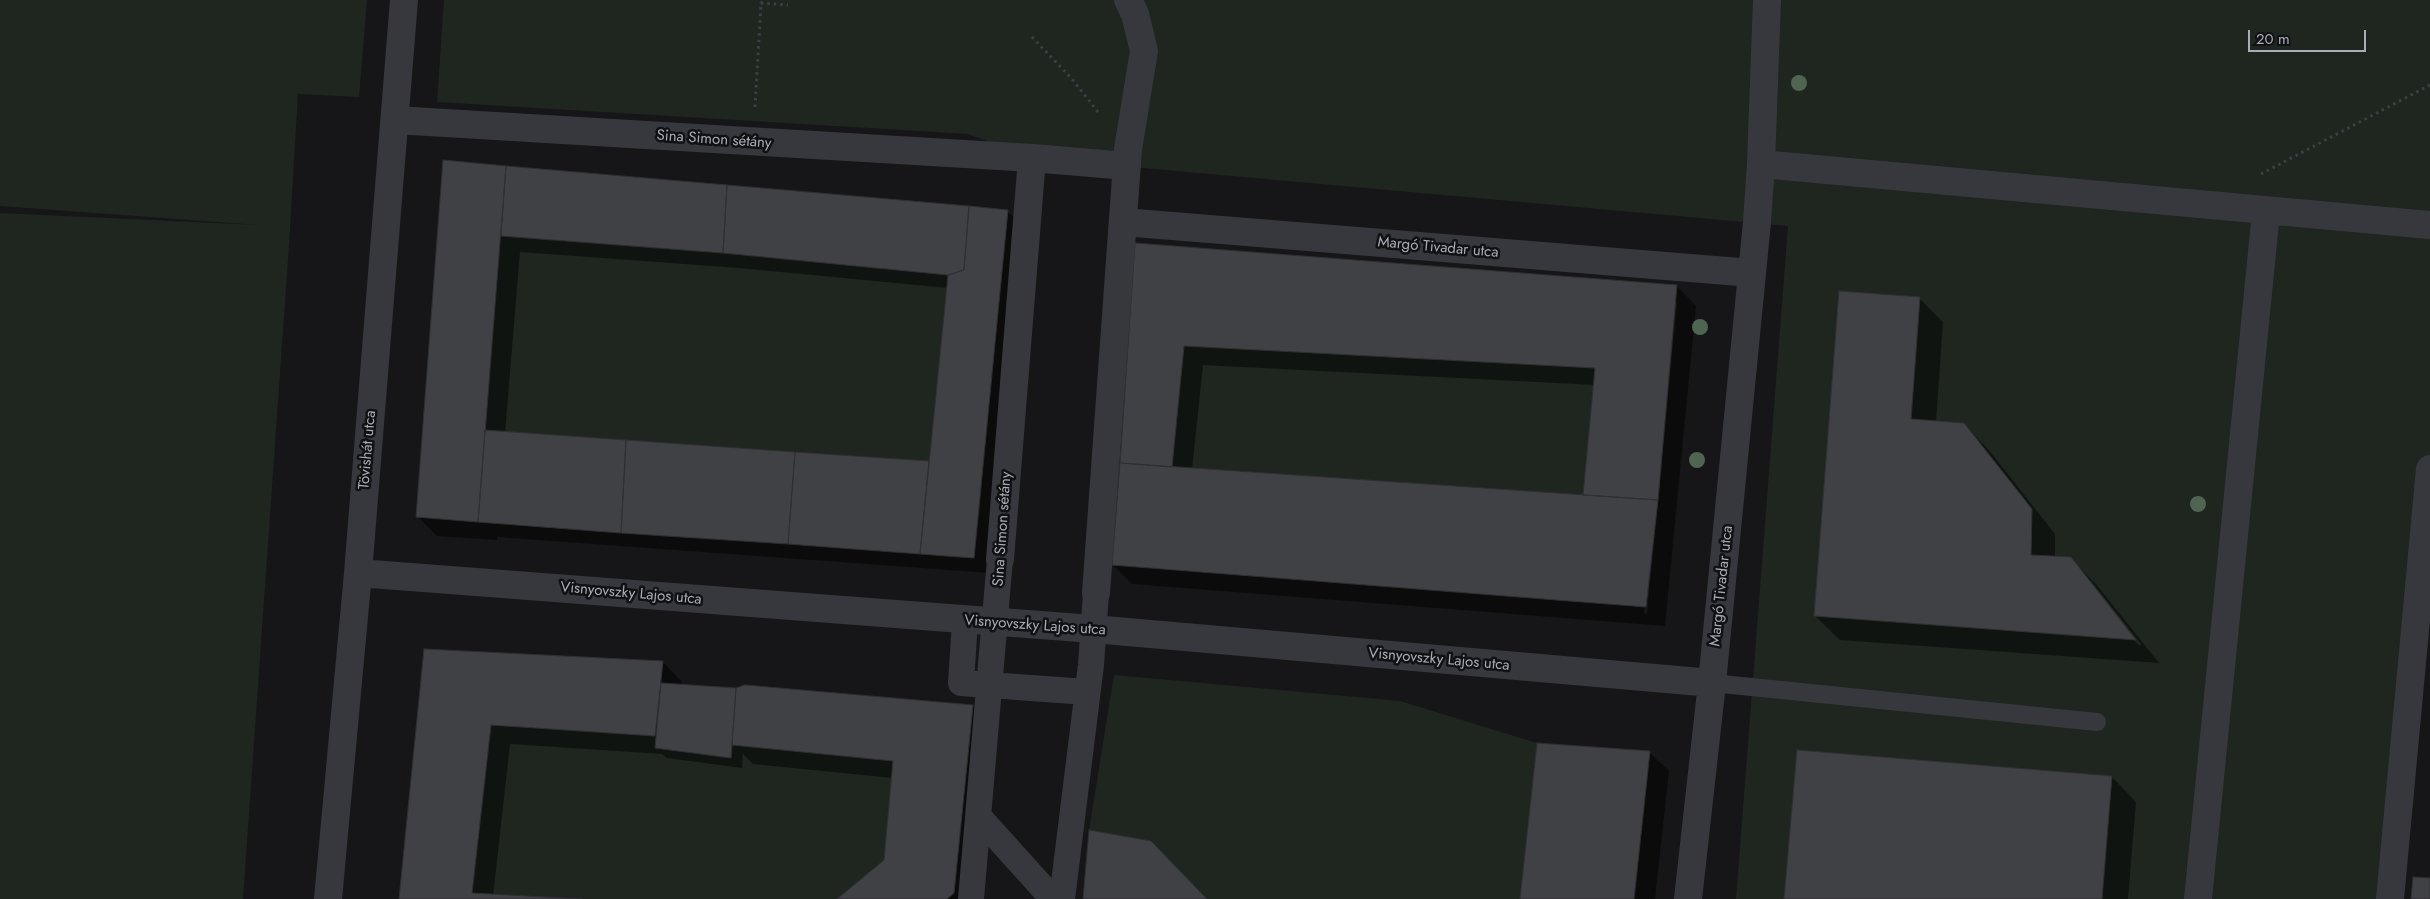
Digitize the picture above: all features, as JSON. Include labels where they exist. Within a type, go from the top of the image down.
[{"type":"street","name":"Tövishát utca","points":[[328,899],[358,573],[404,0]]},
{"type":"street","points":[[1062,899],[1093,630],[1128,158],[1144,51],[1135,14],[1128,0]]},
{"type":"street","name":"Margó Tivadar utca","points":[[1688,899],[1712,684],[1762,164],[1767,0]]},
{"type":"street","name":"Sina Simon sétány","points":[[395,120],[1032,158],[1128,158]]},
{"type":"street","name":"Sina Simon sétány","points":[[971,899],[996,623],[1032,158]]},
{"type":"street","points":[[1762,164],[2266,212],[2430,225]]},
{"type":"street","points":[[2198,899],[2266,212]]},
{"type":"street","name":"Margó Tivadar utca","points":[[1123,222],[1752,274]]},
{"type":"street","points":[[2390,899],[2430,469]]},
{"type":"street","name":"Visnyovszky Lajos utca","points":[[358,573],[1093,630],[1712,684]]},
{"type":"street","points":[[966,621],[961,683],[1087,692]]},
{"type":"street","points":[[978,817],[1053,899]]},
{"type":"lane","points":[[1712,684],[2097,722]]},
{"type":"path","points":[[752,142],[761,3],[788,5]]},
{"type":"path","points":[[1032,37],[1072,79],[1128,158]]},
{"type":"path","points":[[2259,176],[2430,85]]},
{"type":"shaded area","points":[[0,0],[367,0],[359,97],[298,94],[243,899],[0,899],[0,213],[258,225],[0,206]]},
{"type":"shaded area","points":[[444,0],[2430,0],[2430,469],[2390,899],[1736,899],[1788,226],[1032,158],[968,134],[437,102]]},
{"type":"shaded area","points":[[501,236],[723,253],[948,275],[929,461],[485,430]]},
{"type":"shaded area","points":[[1184,346],[1595,368],[1583,495],[1172,467]]},
{"type":"shaded area","points":[[1114,675],[1400,701],[1537,743],[1520,899],[1207,899],[1151,841],[1089,830]]},
{"type":"shaded area","points":[[491,725],[655,736],[655,748],[731,758],[732,745],[893,761],[884,860],[837,899],[582,899],[472,893]]},
{"type":"building","points":[[443,160],[506,166],[478,522],[416,517]]},
{"type":"building","points":[[506,166],[727,185],[723,253],[501,236]]},
{"type":"building","points":[[727,185],[969,206],[964,270],[948,275],[723,253]]},
{"type":"building","points":[[969,206],[1008,210],[974,558],[920,554],[948,275],[964,270]]},
{"type":"building","points":[[1135,243],[1677,285],[1658,500],[1583,495],[1595,368],[1184,346],[1172,467],[1120,463]]},
{"type":"building","points":[[1839,291],[1920,297],[1911,419],[1964,423],[2032,509],[2031,555],[2071,557],[2136,640],[1814,616]]},
{"type":"building","points":[[485,430],[626,440],[621,533],[478,522]]},
{"type":"building","points":[[626,440],[795,452],[788,544],[621,533]]},
{"type":"building","points":[[795,452],[929,461],[920,554],[788,544]]},
{"type":"building","points":[[1120,463],[1658,500],[1646,607],[1112,565]]},
{"type":"building","points":[[424,649],[663,661],[655,736],[491,725],[472,893],[582,899],[399,899]]},
{"type":"building","points":[[661,683],[736,688],[731,758],[655,748]]},
{"type":"building","points":[[745,685],[973,705],[954,893],[947,899],[837,899],[884,860],[893,761],[732,745],[736,688]]},
{"type":"building","points":[[1537,743],[1650,751],[1634,899],[1520,899]]},
{"type":"building","points":[[1797,750],[2112,776],[2102,899],[1784,899]]},
{"type":"building","points":[[1089,830],[1151,841],[1207,899],[1083,899]]},
{"type":"building","points":[[2413,877],[2430,878],[2430,899],[2411,899]]}]
